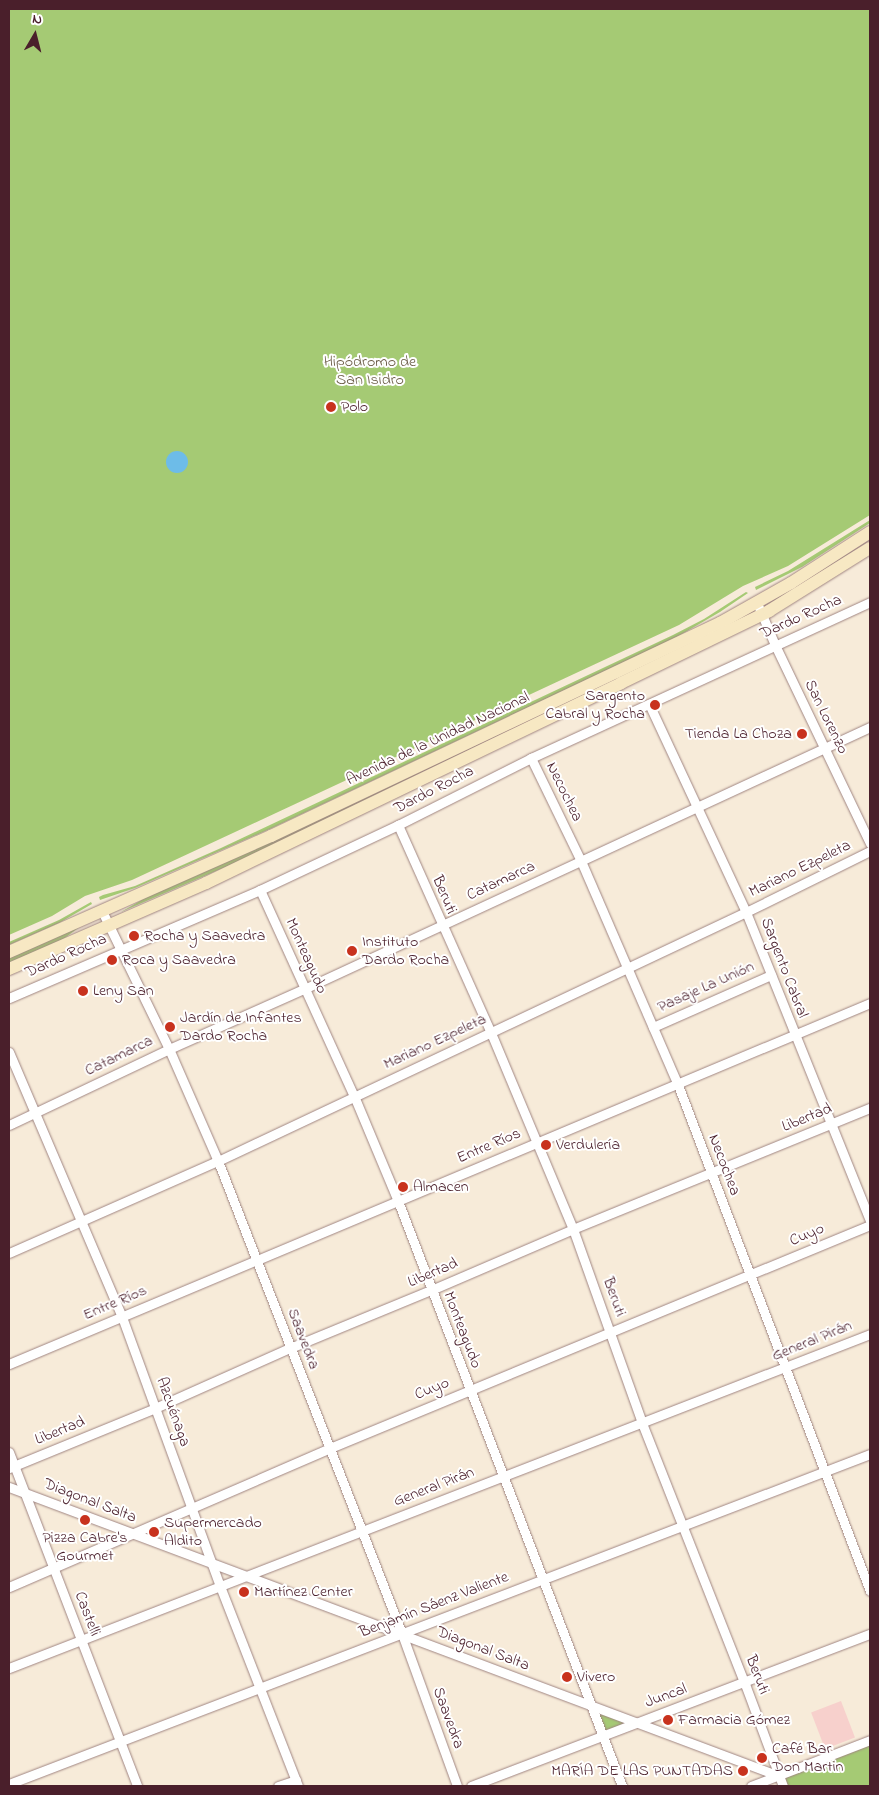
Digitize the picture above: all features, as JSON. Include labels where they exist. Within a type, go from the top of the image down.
[{"type":"main road","name":"Avenida de la Unidad Nacional","points":[[9,952],[271,836],[616,673],[760,609],[870,532]]},
{"type":"main road","name":"Avenida de la Unidad Nacional","points":[[9,968],[215,878],[760,609],[870,548]]},
{"type":"street","name":"Dardo Rocha","points":[[9,998],[260,890],[398,825],[531,758],[870,602]]},
{"type":"street","name":"San Lorenzo","points":[[760,609],[774,645],[870,843]]},
{"type":"street","name":"Sargento Cabral","points":[[649,704],[746,912],[870,1220]]},
{"type":"street","name":"Catamarca","points":[[9,1125],[169,1049],[304,989],[870,727]]},
{"type":"street","name":"Necochea","points":[[531,758],[581,861],[678,1085],[870,1591]]},
{"type":"street","name":"Beruti","points":[[398,825],[441,926],[490,1033],[573,1228],[642,1423],[745,1684],[783,1786]]},
{"type":"street","name":"Mariano Ezpeleta","points":[[9,1253],[218,1161],[746,912],[870,851]]},
{"type":"street","name":"Monteagudo","points":[[260,890],[354,1096],[398,1201],[622,1786]]},
{"type":"street","name":"Saavedra","points":[[102,911],[169,1049],[218,1161],[402,1634],[457,1786]]},
{"type":"street","name":"Pasaje La Unión","points":[[654,1027],[771,975]]},
{"type":"street","name":"Entre Ríos","points":[[9,1364],[870,1003]]},
{"type":"street","name":"Azcuénaga","points":[[9,1052],[33,1114],[122,1317],[220,1586],[297,1783]]},
{"type":"street","name":"Libertad","points":[[12,1467],[155,1408],[290,1348],[431,1290],[573,1228],[870,1108]]},
{"type":"street","name":"Cuyo","points":[[9,1588],[330,1448],[870,1225]]},
{"type":"street","name":"General Pirán","points":[[9,1668],[870,1334]]},
{"type":"street","name":"Castelli","points":[[9,1452],[12,1467],[24,1493],[137,1786]]},
{"type":"street","name":"Benjamín Sáenz Valiente","points":[[9,1784],[402,1634],[542,1578],[870,1454]]},
{"type":"street","name":"Diagonal Salta","points":[[9,1487],[402,1634],[635,1724],[779,1776]]},
{"type":"street","name":"Juncal","points":[[471,1786],[745,1684],[870,1634]]},
{"type":"street","points":[[751,1786],[870,1740]]},
{"type":"street","points":[[278,1786],[297,1783]]},
{"type":"shaded area","points":[[841,1701],[855,1737],[825,1749],[811,1712]]},
{"type":"green space","name":"Hipódromo de San Isidro","points":[[9,9],[870,9],[870,515],[788,566],[743,586],[679,625],[132,880],[85,896],[52,916],[9,935]]},
{"type":"green space","points":[[870,520],[870,523],[802,567],[756,590],[755,587],[788,571]]},
{"type":"green space","points":[[746,592],[748,593],[720,612],[675,638],[272,828],[135,888],[100,900],[99,897],[103,895],[135,886],[221,848],[673,635],[704,619]]},
{"type":"green space","points":[[613,679],[274,846],[121,912],[145,898]]},
{"type":"green space","points":[[91,902],[92,904],[59,923],[9,945],[9,942],[59,920]]},
{"type":"green space","points":[[81,926],[62,940],[9,964],[9,957]]},
{"type":"green space","points":[[591,1707],[635,1723],[602,1736]]},
{"type":"green space","points":[[870,1744],[870,1786],[787,1786],[783,1777]]},
{"type":"water","points":[[177,451],[185,454],[188,462],[185,470],[177,473],[169,470],[166,462],[169,454]]},
{"type":"place","name":"Polo","points":[[331,407]]},
{"type":"place","name":"Sargento Cabral y Rocha","points":[[655,705]]},
{"type":"place","name":"Tienda La Choza","points":[[802,734]]},
{"type":"place","name":"Rocha y Saavedra","points":[[134,936]]},
{"type":"place","name":"Instituto Dardo Rocha","points":[[352,951]]},
{"type":"place","name":"Roca y Saavedra","points":[[112,960]]},
{"type":"place","name":"Leny San","points":[[83,991]]},
{"type":"place","name":"Jardín de Infantes Dardo Rocha","points":[[170,1027]]},
{"type":"place","name":"Verdulería","points":[[546,1145]]},
{"type":"place","name":"Almacen","points":[[403,1187]]},
{"type":"place","name":"Pizza Cabre's Gourmet","points":[[85,1520]]},
{"type":"place","name":"Supermercado Aldito","points":[[154,1532]]},
{"type":"place","name":"Martínez Center","points":[[244,1592]]},
{"type":"place","name":"Vivero","points":[[567,1677]]},
{"type":"place","name":"Farmacia Gómez","points":[[668,1720]]},
{"type":"place","name":"Café Bar Don Martin","points":[[762,1758]]},
{"type":"place","name":"MARÍA DE LAS PUNTADAS","points":[[743,1771]]}]
